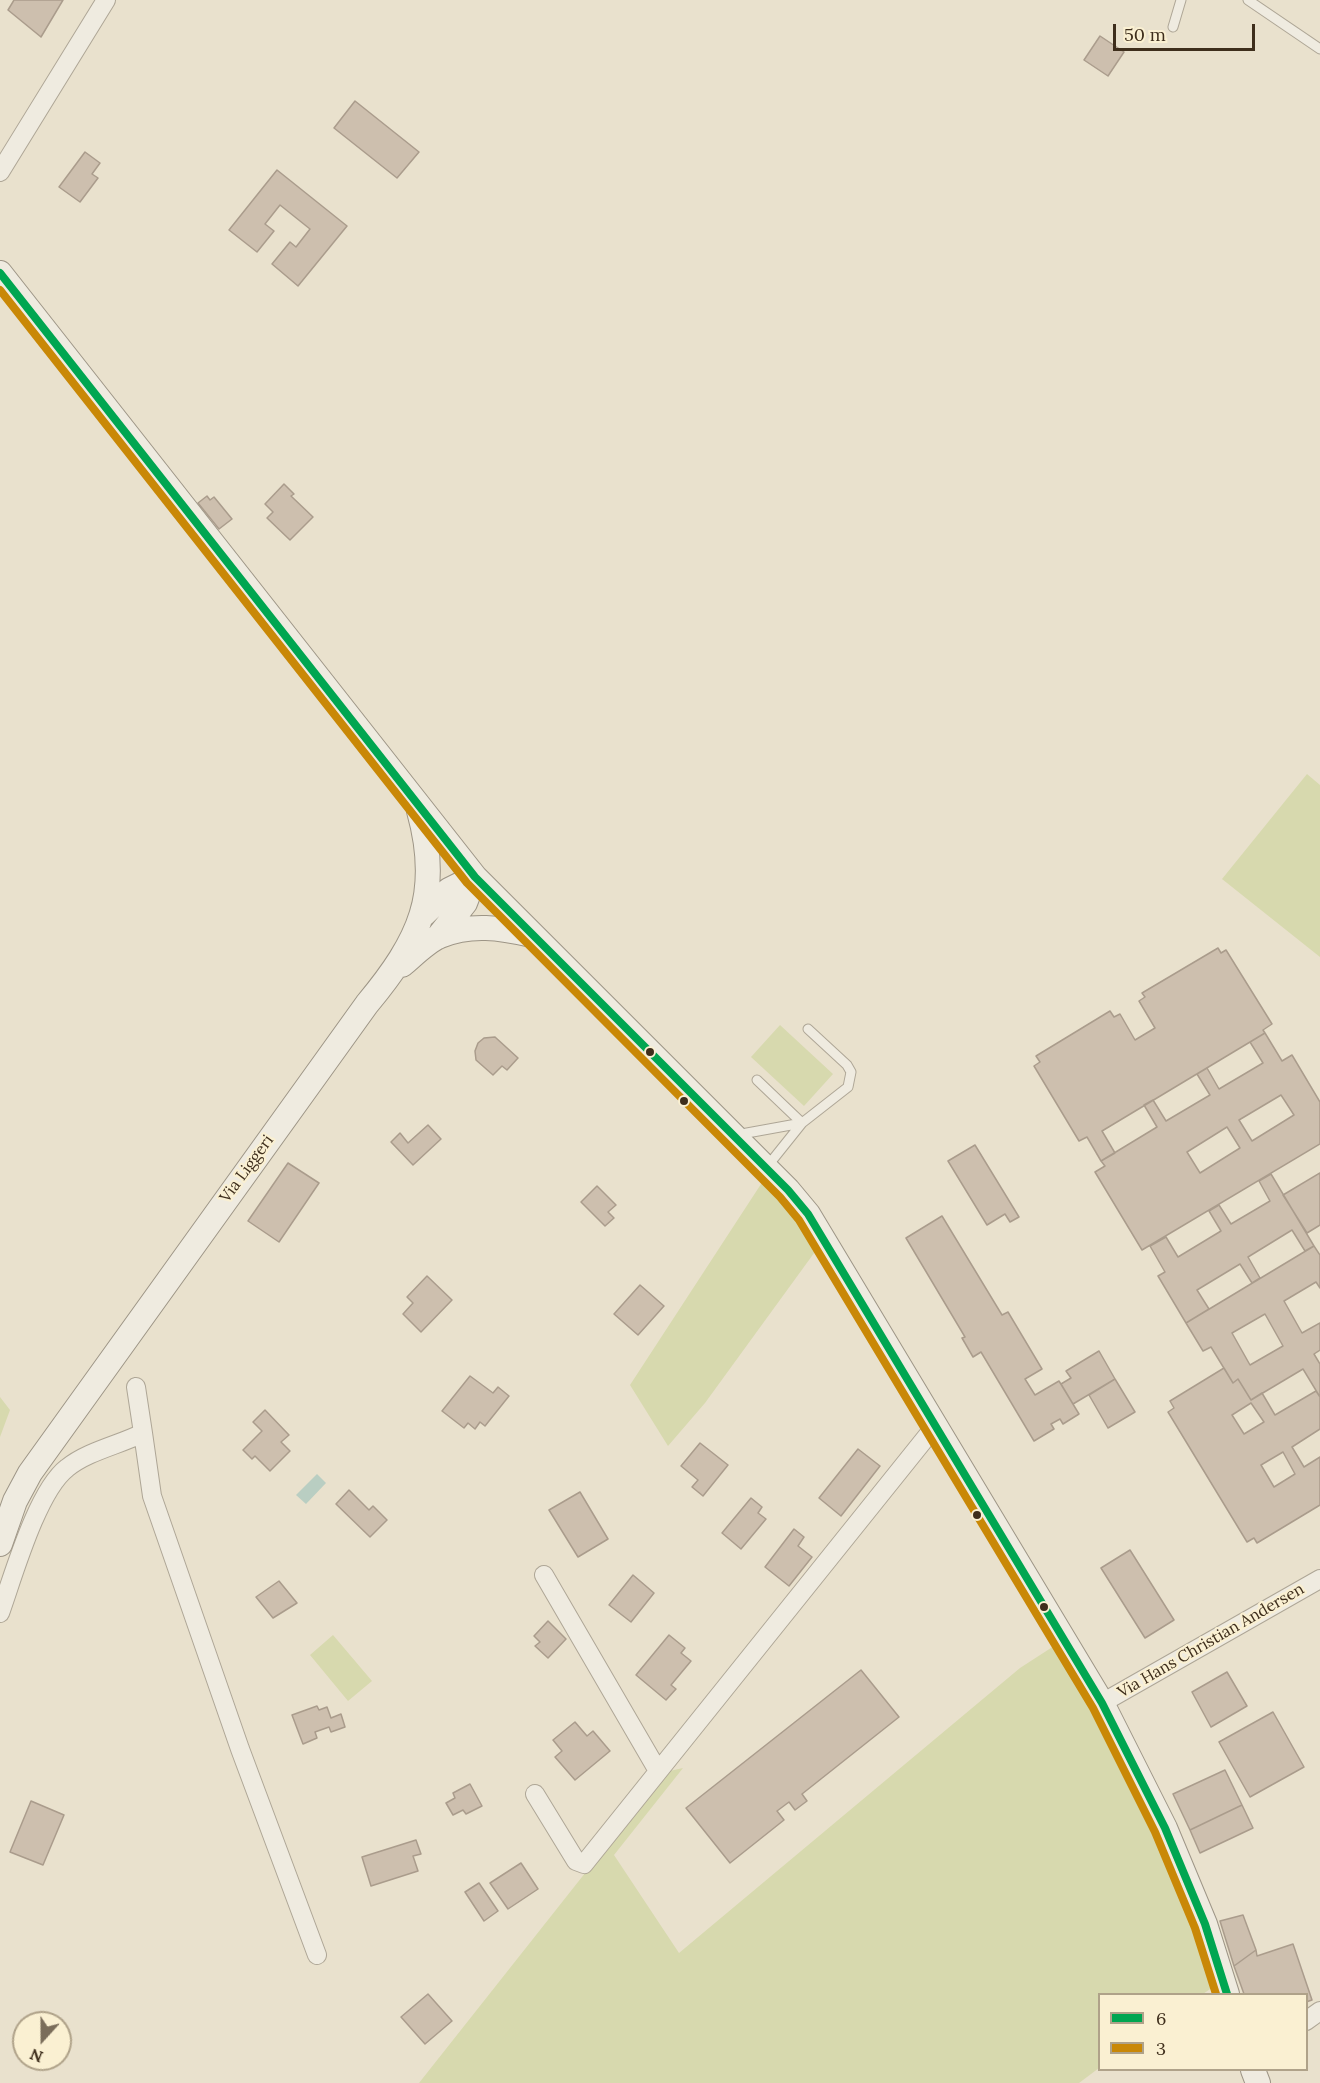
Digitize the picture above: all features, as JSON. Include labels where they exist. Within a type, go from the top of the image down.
[{"type":"main road","points":[[0,273],[475,877],[766,1168],[808,1214],[1102,1703],[1165,1828],[1205,1924],[1226,1993]]},
{"type":"main road","points":[[416,803],[426,838],[430,872],[424,914]]},
{"type":"main road","points":[[393,972],[424,914],[448,890],[475,877]]},
{"type":"main road","points":[[393,972],[438,937],[465,903],[475,877]]},
{"type":"main road","points":[[438,937],[469,928],[498,927],[533,935]]},
{"type":"main road","name":"Via Liggeri","points":[[0,1544],[15,1501],[30,1473],[60,1429],[367,1004],[393,972]]},
{"type":"street","points":[[0,171],[106,0]]},
{"type":"street","points":[[136,1387],[152,1496],[240,1749],[317,1956]]},
{"type":"street","points":[[535,1794],[576,1861],[584,1863],[936,1425]]},
{"type":"street","points":[[0,1614],[38,1513],[65,1469],[77,1461],[142,1433]]},
{"type":"street","points":[[544,1575],[658,1771]]},
{"type":"street","name":"Via Hans Christian Andersen","points":[[1102,1703],[1320,1579]]},
{"type":"lane","points":[[1173,27],[1181,0]]},
{"type":"lane","points":[[1248,0],[1320,49]]},
{"type":"lane","points":[[766,1168],[802,1123],[848,1087],[851,1072],[847,1065],[808,1029]]},
{"type":"lane","points":[[757,1080],[802,1123]]},
{"type":"lane","points":[[734,1136],[802,1123]]},
{"type":"green space","points":[[1307,774],[1320,785],[1320,957],[1222,879]]},
{"type":"green space","points":[[780,1025],[833,1074],[804,1106],[751,1057]]},
{"type":"green space","points":[[763,1181],[797,1220],[817,1249],[705,1403],[668,1446],[630,1385]]},
{"type":"green space","points":[[0,1397],[10,1410],[0,1437]]},
{"type":"green space","points":[[333,1635],[372,1681],[348,1701],[310,1655]]},
{"type":"green space","points":[[1054,1646],[1113,1748],[1156,1832],[1213,1987],[1204,1993],[1098,1993],[1098,2069],[1079,2083],[419,2083],[665,1772],[683,1768],[614,1855],[679,1953],[1020,1668]]},
{"type":"shaded area","points":[[317,1474],[326,1483],[306,1504],[296,1495]]},
{"type":"building","points":[[14,0],[63,0],[41,37],[8,10]]},
{"type":"building","points":[[1100,36],[1124,52],[1108,76],[1084,60]]},
{"type":"building","points":[[355,101],[419,152],[397,178],[334,128]]},
{"type":"building","points":[[85,152],[100,163],[92,174],[98,178],[80,202],[59,187]]},
{"type":"building","points":[[277,170],[347,226],[298,286],[272,264],[290,242],[296,247],[310,229],[280,205],[265,224],[274,231],[257,252],[229,230]]},
{"type":"building","points":[[284,484],[294,494],[291,496],[313,517],[290,540],[267,518],[273,512],[265,504]]},
{"type":"building","points":[[207,496],[210,500],[214,497],[232,519],[219,529],[198,503]]},
{"type":"building","points":[[1218,948],[1221,953],[1226,950],[1272,1024],[1263,1030],[1265,1033],[1102,1131],[1115,1153],[1101,1161],[1087,1137],[1079,1141],[1034,1066],[1040,1062],[1036,1056],[1110,1011],[1114,1017],[1120,1014],[1135,1040],[1155,1028],[1139,1001],[1145,997],[1142,993]]},
{"type":"building","points":[[1265,1033],[1282,1061],[1292,1055],[1320,1102],[1320,1144],[1142,1250],[1095,1172],[1105,1166],[1101,1161],[1157,1127],[1144,1105],[1153,1100],[1166,1121],[1210,1095],[1197,1074],[1207,1068],[1219,1089],[1263,1063],[1250,1042]],"holes":[[[1281,1095],[1294,1115],[1252,1141],[1239,1120]],[[1227,1127],[1240,1148],[1200,1173],[1187,1152]]]},
{"type":"building","points":[[495,1037],[518,1058],[507,1070],[502,1066],[493,1075],[476,1060],[475,1051],[478,1043],[484,1038]]},
{"type":"building","points":[[428,1125],[441,1139],[413,1165],[391,1142],[400,1133],[408,1143]]},
{"type":"building","points":[[975,1145],[1019,1217],[1010,1222],[1005,1214],[987,1225],[948,1161]]},
{"type":"building","points":[[288,1163],[319,1183],[279,1242],[248,1221]]},
{"type":"building","points":[[1320,1173],[1320,1225],[1307,1233],[1283,1195]]},
{"type":"building","points":[[1271,1174],[1314,1246],[1305,1251],[1292,1230],[1248,1257],[1260,1278],[1252,1283],[1240,1264],[1197,1290],[1209,1309],[1186,1323],[1158,1276],[1165,1272],[1150,1246],[1166,1237],[1178,1257],[1221,1231],[1209,1211],[1219,1205],[1231,1224],[1270,1201],[1259,1181]]},
{"type":"building","points":[[597,1186],[616,1205],[608,1212],[614,1218],[605,1226],[581,1202]]},
{"type":"building","points":[[942,1216],[1002,1315],[1008,1312],[1042,1369],[1025,1379],[1035,1395],[1059,1381],[1079,1414],[1063,1424],[1060,1419],[1051,1424],[1054,1429],[1034,1441],[981,1352],[973,1357],[962,1338],[965,1337],[906,1238]]},
{"type":"building","points":[[1314,1246],[1320,1255],[1320,1288],[1316,1282],[1284,1301],[1302,1333],[1320,1323],[1320,1350],[1314,1354],[1320,1364],[1320,1397],[1303,1369],[1251,1400],[1238,1379],[1233,1383],[1211,1347],[1203,1351],[1186,1323]],"holes":[[[1265,1314],[1283,1346],[1250,1365],[1232,1333]]]},
{"type":"building","points":[[427,1276],[452,1300],[421,1332],[403,1314],[413,1303],[407,1297]]},
{"type":"building","points":[[640,1285],[664,1306],[638,1335],[614,1314]]},
{"type":"building","points":[[1099,1351],[1115,1379],[1073,1404],[1061,1384],[1071,1378],[1066,1371]]},
{"type":"building","points":[[1224,1368],[1233,1383],[1238,1379],[1251,1400],[1262,1393],[1275,1415],[1316,1391],[1320,1397],[1320,1429],[1292,1447],[1304,1467],[1320,1457],[1320,1505],[1257,1543],[1254,1538],[1247,1542],[1168,1412],[1174,1408],[1170,1401]],"holes":[[[1251,1403],[1264,1422],[1244,1434],[1232,1415]],[[1283,1452],[1295,1474],[1274,1487],[1261,1465]]]},
{"type":"building","points":[[470,1376],[493,1393],[498,1387],[509,1396],[485,1426],[480,1422],[475,1429],[468,1423],[464,1428],[442,1411]]},
{"type":"building","points":[[1115,1379],[1135,1412],[1108,1428],[1089,1395]]},
{"type":"building","points":[[265,1410],[289,1435],[281,1442],[290,1451],[270,1471],[255,1456],[252,1459],[243,1450],[262,1431],[253,1422]]},
{"type":"building","points":[[700,1443],[728,1465],[703,1496],[692,1487],[698,1480],[681,1466]]},
{"type":"building","points":[[858,1449],[880,1466],[841,1516],[819,1498]]},
{"type":"building","points":[[349,1490],[369,1510],[373,1506],[387,1520],[370,1537],[336,1504]]},
{"type":"building","points":[[580,1492],[608,1539],[578,1557],[549,1510]]},
{"type":"building","points":[[751,1498],[762,1507],[758,1513],[766,1519],[741,1549],[722,1533]]},
{"type":"building","points":[[794,1529],[804,1537],[798,1546],[812,1557],[789,1586],[765,1567]]},
{"type":"building","points":[[1130,1550],[1174,1620],[1145,1638],[1101,1568]]},
{"type":"building","points":[[633,1575],[654,1593],[631,1622],[609,1605]]},
{"type":"building","points":[[279,1581],[297,1603],[273,1618],[256,1597]]},
{"type":"building","points":[[548,1621],[566,1639],[548,1658],[535,1646],[540,1642],[534,1636]]},
{"type":"building","points":[[669,1635],[685,1648],[681,1653],[691,1661],[671,1685],[676,1689],[666,1700],[636,1675]]},
{"type":"building","points":[[861,1670],[899,1717],[802,1794],[807,1801],[795,1810],[789,1802],[777,1811],[784,1820],[730,1863],[686,1808]]},
{"type":"building","points":[[1227,1672],[1247,1706],[1211,1727],[1192,1692]]},
{"type":"building","points":[[317,1706],[319,1710],[327,1707],[331,1718],[341,1714],[345,1727],[331,1732],[329,1727],[315,1732],[317,1738],[303,1744],[292,1715]]},
{"type":"building","points":[[1273,1712],[1304,1767],[1250,1797],[1219,1742]]},
{"type":"building","points":[[575,1722],[587,1736],[593,1731],[610,1751],[575,1780],[555,1757],[562,1751],[553,1740]]},
{"type":"building","points":[[1225,1770],[1242,1805],[1190,1830],[1173,1794]]},
{"type":"building","points":[[470,1784],[482,1806],[466,1814],[463,1810],[453,1815],[446,1803],[455,1798],[453,1793]]},
{"type":"building","points":[[31,1801],[64,1815],[43,1865],[10,1852]]},
{"type":"building","points":[[1242,1805],[1253,1828],[1200,1853],[1190,1830]]},
{"type":"building","points":[[416,1840],[421,1854],[413,1856],[418,1871],[371,1886],[362,1857]]},
{"type":"building","points":[[521,1863],[538,1889],[508,1909],[490,1883]]},
{"type":"building","points":[[479,1883],[498,1911],[484,1921],[465,1892]]},
{"type":"building","points":[[1243,1915],[1256,1950],[1234,1966],[1220,1921]]},
{"type":"building","points":[[1293,1944],[1312,2000],[1308,2001],[1308,1993],[1244,1993],[1234,1966],[1256,1950],[1257,1956]]},
{"type":"building","points":[[428,1994],[452,2021],[425,2044],[401,2017]]},
{"type":"transit line","name":"6","points":[[0,273],[475,877],[788,1190],[808,1214],[1102,1703],[1165,1828],[1205,1924],[1227,1993]]},
{"type":"transit line","name":"3","points":[[0,290],[467,883],[780,1197],[799,1220],[1093,1708],[1155,1832],[1195,1928],[1216,1993]]}]
